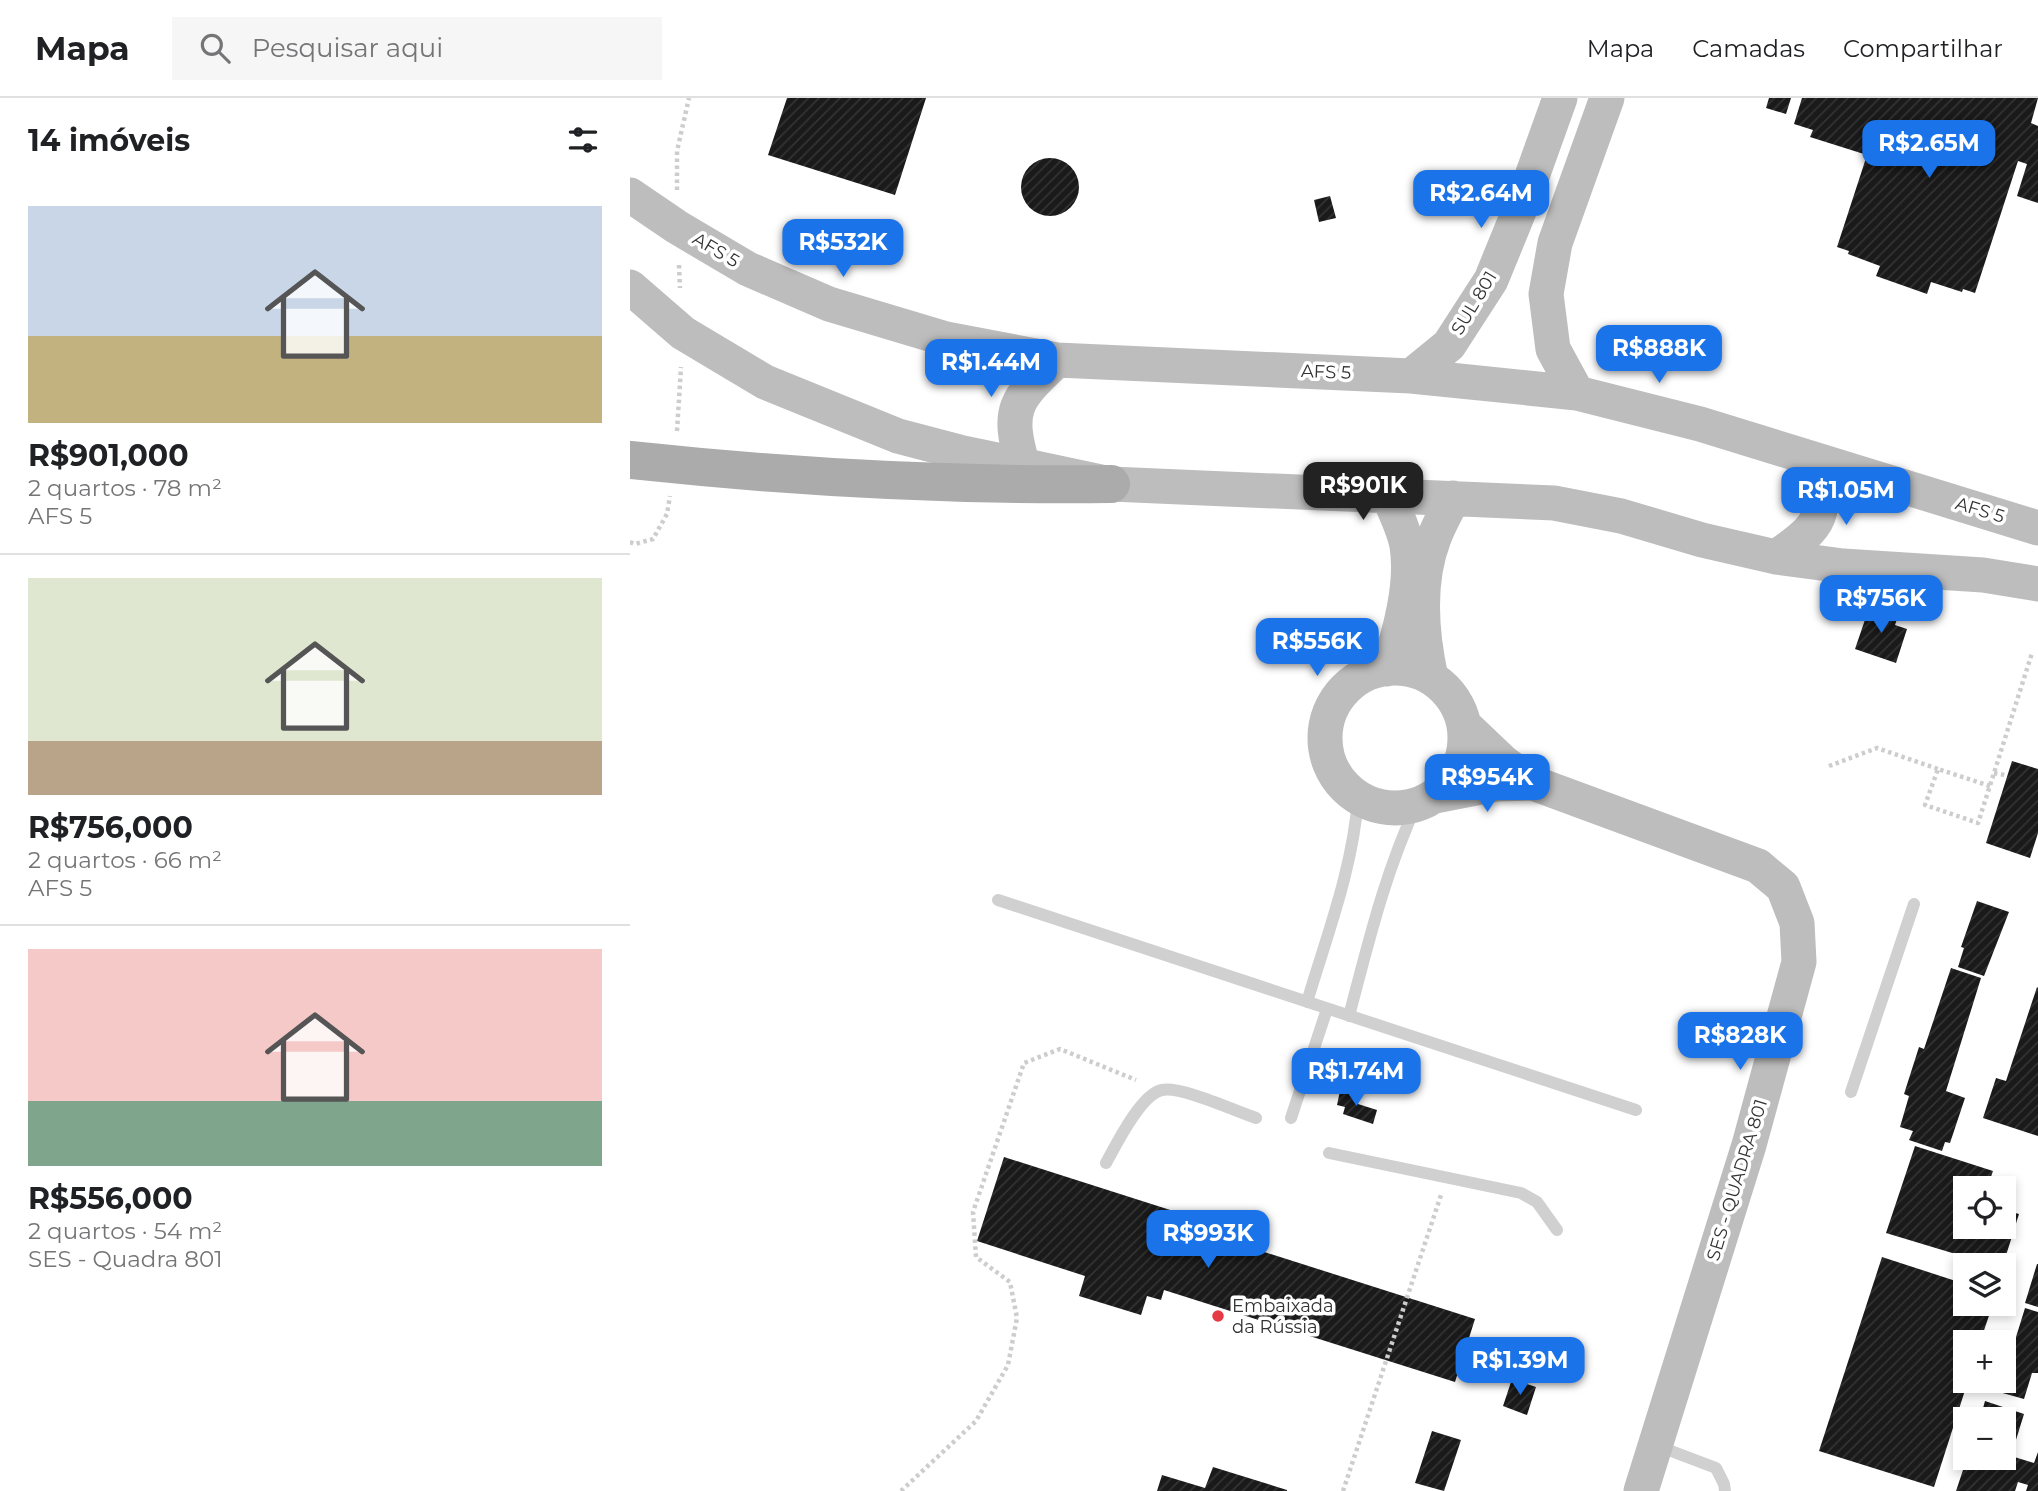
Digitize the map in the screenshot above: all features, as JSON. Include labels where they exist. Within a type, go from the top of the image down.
[{"type":"main road","name":"SUL 801","points":[[1411,376],[1449,345],[1491,280],[1560,98]]},
{"type":"main road","points":[[1577,393],[1553,349],[1546,294],[1555,243],[1607,98]]},
{"type":"main road","points":[[1536,161],[1579,177]]},
{"type":"main road","name":"AFS 5","points":[[630,195],[677,227],[748,269],[829,304],[946,339],[1057,360],[1411,376],[1577,393],[1700,424],[2038,528]]},
{"type":"main road","points":[[630,287],[682,333],[765,382],[898,436],[1111,484]]},
{"type":"main road","points":[[1023,466],[1013,420],[1020,400],[1057,360]]},
{"type":"main road","points":[[1776,557],[1804,538],[1820,518],[1822,489],[1813,459]]},
{"type":"main road","points":[[630,460],[876,479],[1015,485],[1111,484],[1554,503],[1622,516],[1702,540],[1776,557],[1843,566],[1983,575],[2038,584]]},
{"type":"main road","points":[[1388,495],[1403,529],[1431,678]]},
{"type":"main road","points":[[1387,669],[1396,646],[1404,611],[1453,498]]},
{"type":"main road","points":[[1374,670],[1418,671],[1431,678],[1438,681],[1453,697],[1463,717],[1466,738],[1463,760],[1452,780],[1426,800],[1397,808],[1377,806],[1359,798],[1343,785],[1330,765],[1325,743],[1327,719],[1337,698],[1353,681],[1374,670]]},
{"type":"main road","name":"SES - QUADRA 801","points":[[1464,725],[1504,763],[1533,783],[1758,866],[1783,887],[1797,923],[1799,962],[1796,975],[1749,1145],[1641,1491]]},
{"type":"main road","name":"SES - QUADRA 801","points":[[1426,800],[1496,784],[1533,783]]},
{"type":"lane","points":[[1307,1002],[1353,842],[1359,798]]},
{"type":"lane","points":[[1349,1016],[1378,905],[1400,841],[1426,800]]},
{"type":"lane","points":[[998,900],[1636,1110]]},
{"type":"lane","points":[[1851,1092],[1914,904]]},
{"type":"lane","points":[[1291,1118],[1326,1009]]},
{"type":"lane","points":[[1106,1163],[1148,1098],[1160,1090],[1176,1089],[1256,1118]]},
{"type":"lane","points":[[1329,1153],[1521,1193],[1537,1202],[1557,1230]]},
{"type":"lane","points":[[1656,1446],[1716,1468],[1724,1484],[1724,1491]]},
{"type":"path","points":[[1938,769],[1926,806],[1978,823],[2032,653]]},
{"type":"path","points":[[1829,766],[1877,748],[1990,786]]},
{"type":"path","points":[[1994,773],[2005,775]]},
{"type":"path","points":[[901,1491],[976,1421],[1008,1365],[1017,1318],[1010,1282],[975,1257],[973,1212],[1024,1063],[1060,1049],[1160,1090]]},
{"type":"path","points":[[1343,1491],[1447,1177]]},
{"type":"building","points":[[787,98],[926,98],[895,195],[768,155]]},
{"type":"building","points":[[1769,98],[1791,98],[1786,114],[1766,108]]},
{"type":"building","points":[[1802,98],[2038,98],[2031,123],[2038,126],[2038,203],[2017,196],[2027,164],[2018,161],[1975,293],[1963,289],[1962,292],[1931,282],[1927,294],[1876,276],[1880,266],[1837,247],[1867,155],[1810,137],[1813,130],[1794,124]]},
{"type":"building","points":[[1050,158],[1061,160],[1074,171],[1079,187],[1077,198],[1066,211],[1050,216],[1039,214],[1026,203],[1021,187],[1023,176],[1034,163]]},
{"type":"building","points":[[1330,196],[1336,218],[1319,222],[1314,200]]},
{"type":"building","points":[[1870,605],[1899,613],[1895,625],[1907,629],[1896,663],[1855,649]]},
{"type":"building","points":[[2012,761],[2038,769],[2038,833],[2030,858],[1986,843]]},
{"type":"building","points":[[1977,901],[2009,912],[1984,976],[1958,967],[1964,948],[1961,947]]},
{"type":"building","points":[[1951,968],[1981,978],[1946,1091],[1965,1098],[1950,1143],[1945,1142],[1942,1151],[1909,1140],[1913,1131],[1900,1127],[1909,1096],[1904,1094],[1919,1047],[1924,1049]]},
{"type":"building","points":[[2037,987],[2038,1136],[1983,1118],[1996,1078],[2006,1081]]},
{"type":"building","points":[[1340,1091],[1360,1097],[1358,1104],[1377,1110],[1373,1124],[1343,1114],[1345,1107],[1337,1105]]},
{"type":"building","points":[[1915,1146],[1993,1171],[1991,1176],[1953,1176],[1953,1239],[2011,1239],[2007,1253],[1953,1253],[1886,1233]]},
{"type":"building","points":[[1004,1157],[1189,1216],[1186,1227],[1475,1319],[1455,1382],[1164,1290],[1161,1300],[1147,1296],[1141,1315],[1079,1296],[1085,1276],[977,1241]]},
{"type":"building","points":[[1882,1257],[1953,1280],[1953,1316],[1989,1316],[1984,1330],[1953,1330],[1953,1393],[1964,1393],[1960,1407],[1953,1407],[1953,1428],[1934,1487],[1819,1451]]},
{"type":"building","points":[[2038,1264],[2038,1307],[2025,1303]]},
{"type":"building","points":[[2025,1308],[2038,1312],[2038,1373],[2032,1373],[2024,1399],[2003,1393],[2016,1393],[2016,1337]]},
{"type":"building","points":[[1512,1379],[1536,1387],[1527,1415],[1503,1406]]},
{"type":"building","points":[[1985,1401],[2003,1407],[1983,1407]]},
{"type":"building","points":[[2016,1411],[2024,1414],[2016,1440]]},
{"type":"building","points":[[1432,1431],[1461,1440],[1444,1491],[1415,1483]]},
{"type":"building","points":[[2038,1452],[2038,1491],[2026,1491],[2028,1485],[2018,1482],[2015,1491],[1956,1491],[1963,1470],[2016,1470],[2016,1458],[2034,1463]]},
{"type":"building","points":[[1213,1467],[1287,1491],[1157,1491],[1162,1475],[1205,1488]]},
{"type":"place","name":"Embaixada da Rússia","points":[[1218,1316]]}]
